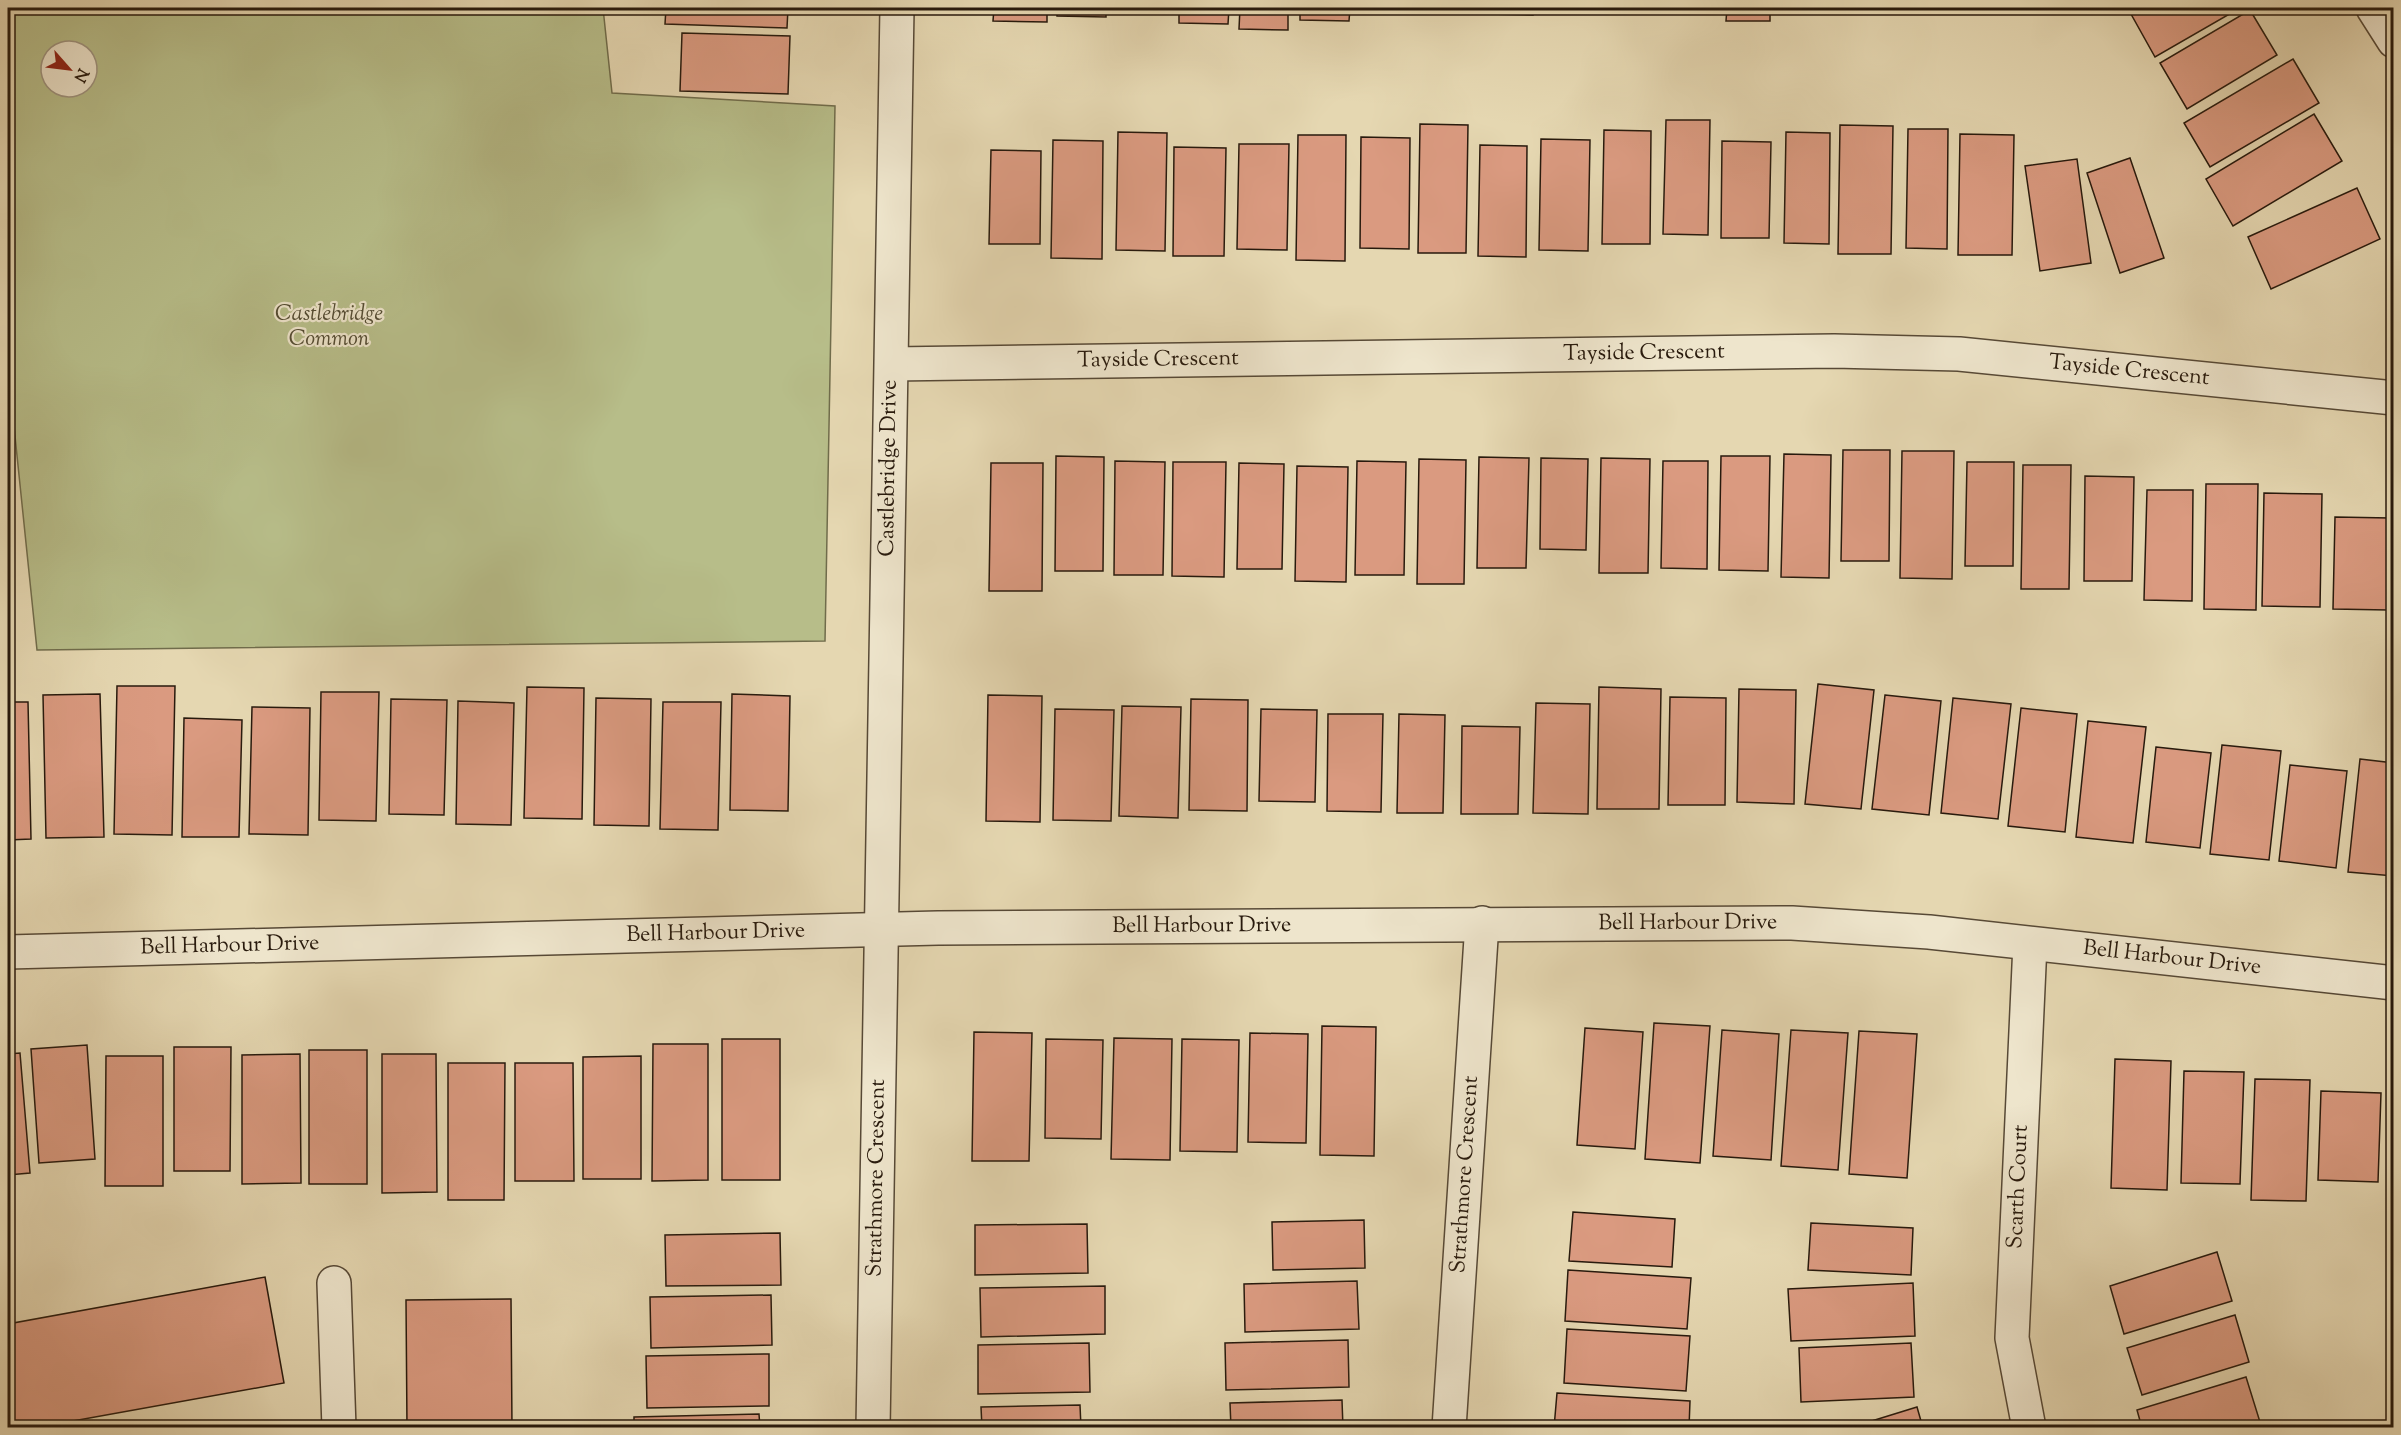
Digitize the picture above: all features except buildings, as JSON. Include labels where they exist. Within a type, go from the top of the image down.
[{"type":"street","name":"Castlebridge Drive","points":[[881,929],[897,8]]},
{"type":"street","points":[[2373,8],[2394,41]]},
{"type":"street","name":"Tayside Crescent","points":[[892,364],[1834,351],[1959,354],[2394,398]]},
{"type":"street","name":"Bell Harbour Drive","points":[[8,952],[70,948],[881,929],[1792,922],[1929,932],[2394,983]]},
{"type":"street","name":"Strathmore Crescent","points":[[1449,1428],[1482,923]]},
{"type":"street","name":"Strathmore Crescent","points":[[873,1428],[881,929]]},
{"type":"street","name":"Scarth Court","points":[[2029,1428],[2012,1338],[2030,944]]},
{"type":"street","points":[[334,1283],[339,1428]]},
{"type":"green space","name":"Castlebridge Common","points":[[8,8],[603,8],[612,93],[835,106],[825,641],[37,650],[8,368]]}]
